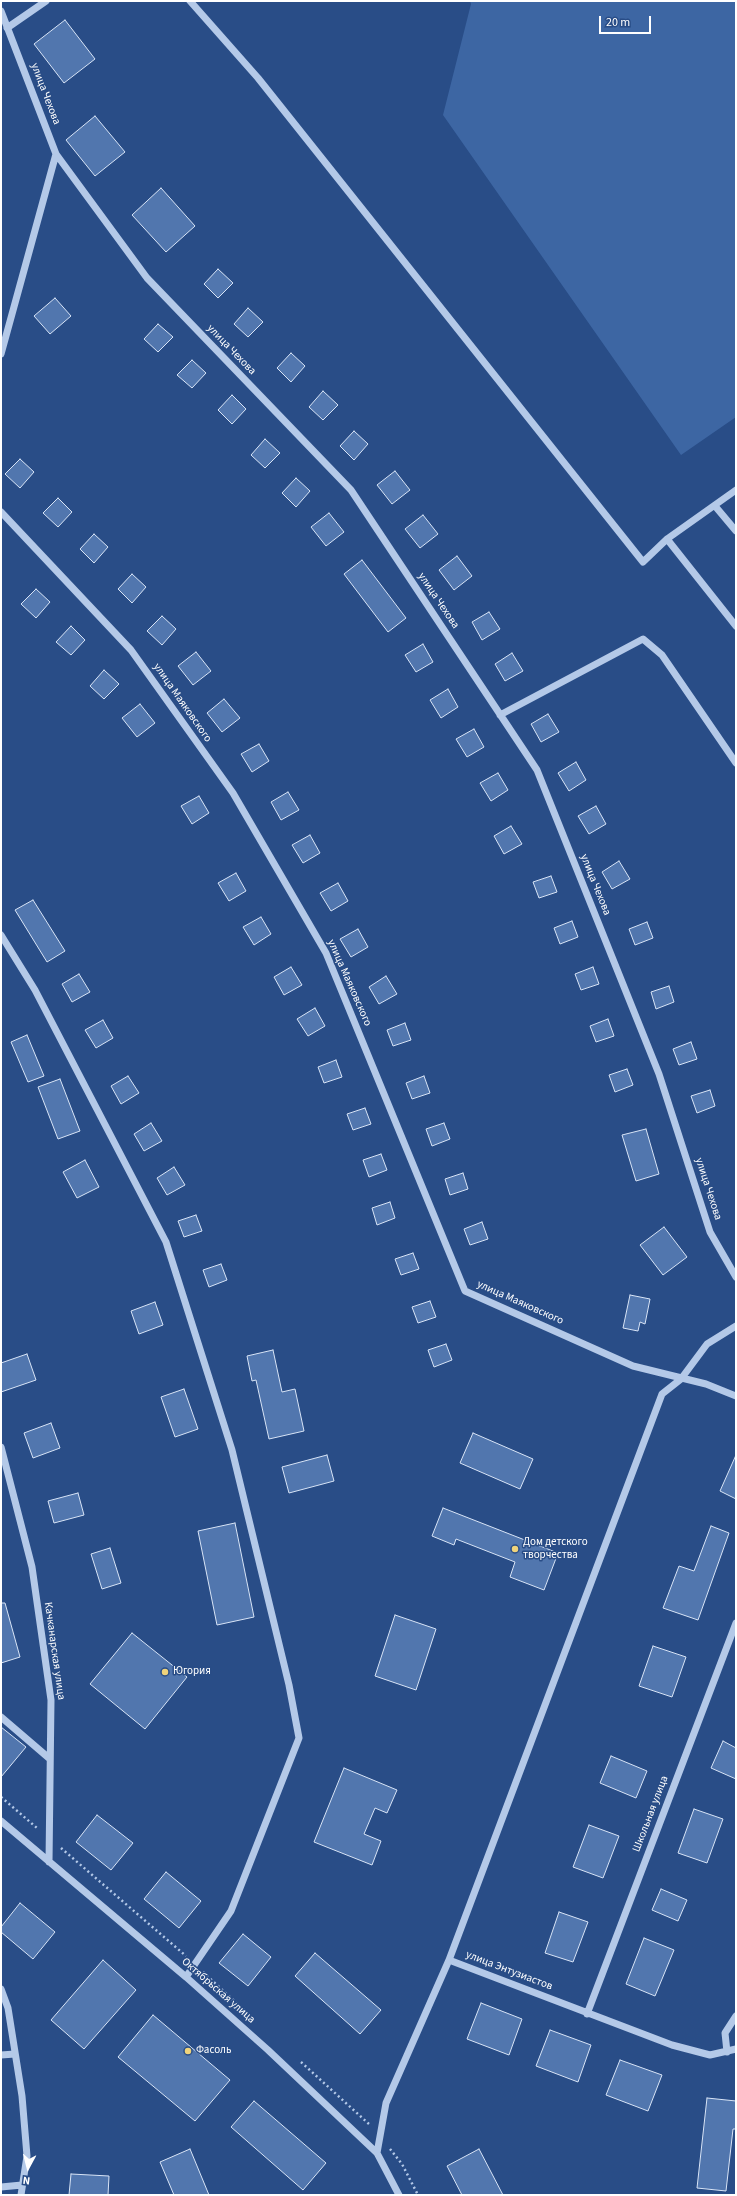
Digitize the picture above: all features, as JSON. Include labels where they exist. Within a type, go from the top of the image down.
[{"type":"street","points":[[8,28],[46,1]]},
{"type":"street","points":[[190,1],[258,78],[643,562],[667,539],[736,490]]},
{"type":"street","name":"улица Чехова","points":[[1,11],[56,154],[147,278],[351,490],[537,770],[659,1074],[710,1232],[736,1277]]},
{"type":"street","points":[[1,354],[56,154]]},
{"type":"street","points":[[715,506],[736,531]]},
{"type":"street","name":"улица Маяковского","points":[[1,512],[131,650],[233,793],[326,953],[465,1290],[633,1366],[706,1384],[736,1396]]},
{"type":"street","points":[[667,539],[736,626]]},
{"type":"street","points":[[500,715],[643,639],[662,655],[736,764]]},
{"type":"street","points":[[1,935],[35,990],[166,1242],[232,1450],[289,1685],[299,1738],[280,1792],[231,1911],[186,1977]]},
{"type":"street","points":[[449,1960],[662,1394],[681,1379],[707,1344],[736,1326]]},
{"type":"street","name":"Качканарская улица","points":[[1,1447],[32,1567],[51,1700],[49,1862]]},
{"type":"street","name":"Школьная улица","points":[[587,2014],[736,1623]]},
{"type":"street","points":[[1,1717],[50,1759]]},
{"type":"street","name":"Октябрьская улица","points":[[1,1821],[186,1977],[268,2050],[378,2153],[399,2195]]},
{"type":"street","name":"улица Энтузиастов","points":[[378,2153],[386,2103],[449,1960],[587,2014],[672,2045],[710,2055],[736,2050]]},
{"type":"street","points":[[1,1989],[8,2008],[22,2096],[26,2156],[21,2195]]},
{"type":"street","points":[[727,2052],[725,2033],[736,2016]]},
{"type":"street","points":[[1,2055],[15,2054]]},
{"type":"street","points":[[1,2186],[22,2185]]},
{"type":"shaded area","points":[[470,1],[736,1],[736,417],[681,455],[443,115],[471,4]]},
{"type":"building","points":[[65,20],[95,59],[64,83],[34,44]]},
{"type":"building","points":[[95,116],[125,152],[95,176],[66,140]]},
{"type":"building","points":[[161,188],[195,226],[166,252],[132,215]]},
{"type":"building","points":[[218,269],[233,283],[218,298],[204,284]]},
{"type":"building","points":[[55,298],[71,316],[50,334],[34,316]]},
{"type":"building","points":[[248,308],[263,322],[248,337],[234,324]]},
{"type":"building","points":[[158,324],[173,337],[158,352],[144,339]]},
{"type":"building","points":[[291,353],[305,366],[291,382],[277,368]]},
{"type":"building","points":[[192,360],[206,373],[192,388],[177,375]]},
{"type":"building","points":[[323,391],[338,405],[323,420],[309,407]]},
{"type":"building","points":[[232,395],[246,409],[232,424],[218,410]]},
{"type":"building","points":[[354,431],[368,444],[354,460],[340,446]]},
{"type":"building","points":[[265,439],[280,453],[265,468],[251,455]]},
{"type":"building","points":[[20,459],[34,472],[20,488],[5,474]]},
{"type":"building","points":[[395,471],[410,490],[392,504],[377,485]]},
{"type":"building","points":[[296,478],[310,491],[296,507],[282,493]]},
{"type":"building","points":[[58,498],[72,512],[58,527],[43,513]]},
{"type":"building","points":[[329,513],[344,532],[326,546],[311,527]]},
{"type":"building","points":[[423,515],[438,534],[420,548],[405,529]]},
{"type":"building","points":[[94,534],[108,547],[94,563],[80,549]]},
{"type":"building","points":[[457,556],[472,576],[454,590],[439,570]]},
{"type":"building","points":[[362,560],[406,618],[388,632],[344,574]]},
{"type":"building","points":[[132,574],[146,587],[132,603],[118,589]]},
{"type":"building","points":[[36,589],[50,602],[36,618],[21,604]]},
{"type":"building","points":[[489,612],[500,629],[482,640],[472,622]]},
{"type":"building","points":[[162,616],[176,629],[162,645],[147,631]]},
{"type":"building","points":[[71,626],[85,640],[71,655],[56,642]]},
{"type":"building","points":[[423,644],[433,662],[416,672],[405,655]]},
{"type":"building","points":[[196,652],[211,671],[193,685],[178,666]]},
{"type":"building","points":[[512,653],[523,671],[505,681],[495,664]]},
{"type":"building","points":[[104,670],[119,684],[104,699],[90,686]]},
{"type":"building","points":[[448,689],[458,707],[441,718],[430,700]]},
{"type":"building","points":[[224,699],[240,718],[222,732],[207,713]]},
{"type":"building","points":[[140,704],[155,723],[137,737],[122,718]]},
{"type":"building","points":[[548,714],[559,732],[541,742],[531,724]]},
{"type":"building","points":[[474,729],[484,747],[467,757],[456,739]]},
{"type":"building","points":[[259,744],[269,761],[252,772],[241,754]]},
{"type":"building","points":[[576,762],[586,780],[569,791],[558,773]]},
{"type":"building","points":[[498,773],[508,790],[491,801],[480,783]]},
{"type":"building","points":[[288,792],[299,810],[281,820],[271,802]]},
{"type":"building","points":[[199,796],[209,813],[192,824],[181,806]]},
{"type":"building","points":[[596,806],[606,824],[589,834],[578,816]]},
{"type":"building","points":[[511,826],[522,844],[504,854],[494,836]]},
{"type":"building","points":[[310,835],[320,853],[303,863],[292,845]]},
{"type":"building","points":[[619,861],[630,879],[612,889],[602,872]]},
{"type":"building","points":[[236,873],[246,891],[229,901],[218,883]]},
{"type":"building","points":[[551,876],[557,892],[539,898],[533,882]]},
{"type":"building","points":[[338,883],[348,901],[331,911],[320,893]]},
{"type":"building","points":[[33,900],[65,951],[47,962],[15,910]]},
{"type":"building","points":[[261,917],[271,934],[254,945],[243,927]]},
{"type":"building","points":[[572,921],[578,937],[560,944],[554,928]]},
{"type":"building","points":[[647,922],[653,938],[635,945],[629,929]]},
{"type":"building","points":[[358,929],[368,947],[351,957],[340,939]]},
{"type":"building","points":[[291,967],[302,985],[284,995],[274,977]]},
{"type":"building","points":[[593,967],[599,984],[581,990],[575,974]]},
{"type":"building","points":[[79,974],[90,992],[72,1002],[62,984]]},
{"type":"building","points":[[386,976],[397,994],[379,1004],[369,987]]},
{"type":"building","points":[[669,986],[674,1002],[656,1009],[651,992]]},
{"type":"building","points":[[315,1008],[325,1026],[308,1036],[297,1019]]},
{"type":"building","points":[[608,1019],[614,1036],[596,1042],[590,1026]]},
{"type":"building","points":[[103,1020],[113,1038],[96,1048],[85,1030]]},
{"type":"building","points":[[405,1023],[411,1040],[393,1046],[387,1030]]},
{"type":"building","points":[[27,1035],[44,1076],[28,1082],[11,1042]]},
{"type":"building","points":[[691,1042],[697,1059],[679,1065],[673,1049]]},
{"type":"building","points":[[336,1060],[342,1077],[324,1083],[318,1067]]},
{"type":"building","points":[[627,1069],[633,1085],[615,1092],[609,1075]]},
{"type":"building","points":[[128,1076],[139,1093],[121,1104],[111,1086]]},
{"type":"building","points":[[424,1076],[430,1093],[412,1099],[406,1083]]},
{"type":"building","points":[[60,1079],[80,1131],[58,1139],[38,1087]]},
{"type":"building","points":[[710,1090],[715,1106],[697,1113],[691,1096]]},
{"type":"building","points":[[365,1108],[371,1124],[353,1130],[347,1114]]},
{"type":"building","points":[[151,1123],[162,1141],[144,1151],[134,1134]]},
{"type":"building","points":[[444,1123],[450,1139],[432,1146],[426,1129]]},
{"type":"building","points":[[646,1129],[659,1174],[636,1181],[622,1135]]},
{"type":"building","points":[[381,1154],[387,1170],[369,1177],[363,1160]]},
{"type":"building","points":[[85,1160],[99,1187],[77,1198],[63,1172]]},
{"type":"building","points":[[174,1167],[185,1185],[167,1195],[157,1178]]},
{"type":"building","points":[[463,1173],[468,1189],[450,1195],[445,1179]]},
{"type":"building","points":[[390,1202],[395,1218],[377,1225],[372,1208]]},
{"type":"building","points":[[196,1215],[202,1231],[184,1237],[178,1221]]},
{"type":"building","points":[[482,1222],[488,1239],[470,1245],[464,1229]]},
{"type":"building","points":[[664,1227],[687,1257],[663,1275],[640,1245]]},
{"type":"building","points":[[413,1253],[419,1269],[401,1275],[395,1259]]},
{"type":"building","points":[[221,1264],[227,1280],[209,1287],[203,1270]]},
{"type":"building","points":[[630,1295],[650,1299],[645,1324],[640,1322],[638,1331],[623,1328]]},
{"type":"building","points":[[430,1301],[436,1317],[418,1323],[412,1307]]},
{"type":"building","points":[[155,1302],[163,1325],[139,1334],[131,1311]]},
{"type":"building","points":[[446,1344],[452,1360],[434,1367],[428,1350]]},
{"type":"building","points":[[273,1350],[282,1392],[295,1389],[304,1431],[269,1439],[256,1380],[252,1381],[247,1356]]},
{"type":"building","points":[[27,1354],[36,1380],[1,1392],[1,1363]]},
{"type":"building","points":[[184,1389],[198,1429],[175,1437],[161,1397]]},
{"type":"building","points":[[51,1423],[60,1448],[33,1458],[24,1433]]},
{"type":"building","points":[[473,1433],[533,1459],[520,1489],[460,1463]]},
{"type":"building","points":[[327,1455],[334,1481],[289,1493],[282,1467]]},
{"type":"building","points":[[736,1455],[736,1499],[720,1491]]},
{"type":"building","points":[[78,1493],[84,1515],[54,1523],[48,1501]]},
{"type":"building","name":"Дом детского творчества","points":[[443,1508],[558,1553],[544,1590],[510,1577],[515,1562],[456,1539],[454,1545],[432,1536]]},
{"type":"building","points":[[235,1523],[254,1617],[217,1625],[198,1531]]},
{"type":"building","points":[[711,1526],[729,1533],[698,1620],[663,1608],[679,1566],[694,1571]]},
{"type":"building","points":[[110,1548],[121,1583],[102,1589],[91,1554]]},
{"type":"building","points":[[1,1603],[5,1603],[20,1657],[1,1663]]},
{"type":"building","points":[[395,1615],[436,1629],[416,1690],[375,1676]]},
{"type":"building","points":[[132,1633],[187,1677],[145,1729],[90,1684]]},
{"type":"building","points":[[653,1646],[686,1657],[672,1697],[639,1686]]},
{"type":"building","points":[[1,1727],[26,1747],[1,1777]]},
{"type":"building","points":[[723,1741],[736,1748],[736,1779],[711,1768]]},
{"type":"building","points":[[611,1756],[647,1771],[636,1798],[600,1783]]},
{"type":"building","points":[[344,1768],[397,1790],[387,1813],[375,1808],[364,1834],[381,1841],[372,1865],[314,1842]]},
{"type":"building","points":[[694,1809],[723,1819],[707,1863],[678,1853]]},
{"type":"building","points":[[97,1815],[133,1843],[111,1870],[76,1842]]},
{"type":"building","points":[[589,1825],[619,1836],[603,1878],[573,1867]]},
{"type":"building","points":[[166,1872],[201,1901],[179,1928],[144,1899]]},
{"type":"building","points":[[661,1889],[687,1900],[678,1921],[652,1910]]},
{"type":"building","points":[[20,1903],[55,1932],[33,1959],[1,1932],[1,1927]]},
{"type":"building","points":[[559,1912],[588,1922],[573,1962],[545,1953]]},
{"type":"building","points":[[243,1934],[271,1957],[248,1986],[219,1963]]},
{"type":"building","points":[[644,1938],[674,1950],[655,1996],[626,1984]]},
{"type":"building","points":[[315,1953],[381,2010],[360,2034],[295,1976]]},
{"type":"building","points":[[103,1960],[136,1990],[84,2049],[51,2020]]},
{"type":"building","points":[[481,2003],[522,2019],[509,2055],[467,2039]]},
{"type":"building","points":[[153,2015],[230,2080],[195,2121],[118,2057]]},
{"type":"building","points":[[550,2030],[591,2045],[578,2082],[536,2066]]},
{"type":"building","points":[[620,2060],[662,2075],[648,2111],[606,2095]]},
{"type":"building","points":[[707,2098],[736,2101],[736,2129],[733,2129],[726,2191],[697,2188]]},
{"type":"building","points":[[254,2101],[326,2163],[303,2190],[231,2127]]},
{"type":"building","points":[[190,2149],[209,2195],[174,2195],[160,2162]]},
{"type":"building","points":[[479,2149],[503,2195],[462,2195],[447,2166]]},
{"type":"building","points":[[71,2174],[109,2176],[108,2195],[69,2195]]},
{"type":"place","name":"Дом детского творчества","points":[[515,1549]]},
{"type":"place","name":"Югория","points":[[165,1672]]},
{"type":"place","name":"Фасоль","points":[[188,2051]]}]
